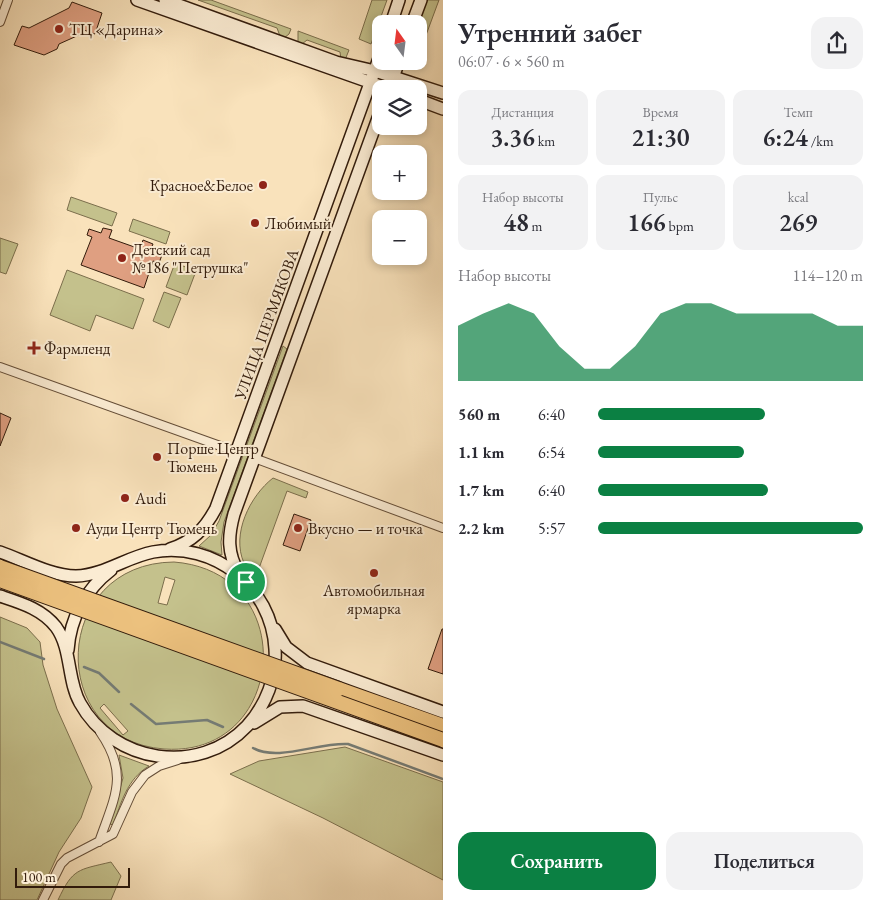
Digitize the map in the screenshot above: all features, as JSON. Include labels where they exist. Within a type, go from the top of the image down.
[{"type":"highway","points":[[0,567],[443,726]]},
{"type":"highway","points":[[0,580],[443,740]]},
{"type":"main road","points":[[137,0],[371,83]]},
{"type":"main road","points":[[165,0],[336,62],[375,71],[443,93]]},
{"type":"main road","points":[[394,15],[399,0]]},
{"type":"main road","points":[[415,15],[421,0]]},
{"type":"main road","points":[[392,80],[396,70]]},
{"type":"main road","name":"УЛИЦА ПЕРМЯКОВА","points":[[126,562],[187,542],[206,526],[216,508],[375,71]]},
{"type":"main road","points":[[427,103],[443,109]]},
{"type":"main road","points":[[372,135],[254,458],[229,534],[232,559],[258,597],[281,640],[293,653],[307,663],[443,712]]},
{"type":"main road","points":[[160,551],[188,552],[207,557],[224,565],[246,582]]},
{"type":"main road","points":[[0,552],[70,576],[87,575],[126,562]]},
{"type":"main road","points":[[69,670],[70,636],[79,608],[89,591],[103,577],[126,562]]},
{"type":"main road","points":[[0,596],[36,610],[52,623],[63,642],[75,691],[92,720],[120,744],[142,754],[167,758],[192,756],[215,748],[273,710],[294,705],[314,709],[443,755]]},
{"type":"main road","points":[[236,735],[260,708],[272,679],[275,648],[268,614]]},
{"type":"street","points":[[0,22],[8,0]]},
{"type":"street","points":[[0,367],[237,452]]},
{"type":"street","points":[[254,458],[443,528]]},
{"type":"street","points":[[92,720],[111,750],[118,769],[117,788],[99,842]]},
{"type":"street","points":[[43,900],[61,864],[113,834],[132,792],[145,774],[159,766],[192,756]]},
{"type":"shaded area","points":[[198,0],[211,0],[291,29],[284,38],[280,36],[277,28]]},
{"type":"shaded area","points":[[372,0],[387,0],[382,15],[372,15],[371,44],[359,39]]},
{"type":"shaded area","points":[[425,0],[439,0],[428,30],[428,15],[420,15]]},
{"type":"shaded area","points":[[298,31],[349,50],[345,60],[341,59],[340,52],[307,40],[302,44],[298,42]]},
{"type":"shaded area","points":[[71,197],[117,213],[112,226],[67,210]]},
{"type":"shaded area","points":[[133,219],[170,232],[166,244],[129,231]]},
{"type":"shaded area","points":[[0,238],[18,244],[6,274],[0,272]]},
{"type":"shaded area","points":[[175,263],[196,271],[187,295],[166,287]]},
{"type":"shaded area","points":[[67,270],[144,299],[133,329],[96,315],[90,331],[50,315]]},
{"type":"shaded area","points":[[164,292],[181,298],[169,328],[153,321]]},
{"type":"shaded area","points":[[283,346],[287,349],[224,522],[221,542],[222,555],[199,546],[211,535],[219,521]]},
{"type":"shaded area","points":[[273,478],[308,492],[306,498],[287,491],[258,571],[244,563],[241,552],[241,528],[250,505]]},
{"type":"shaded area","points":[[174,562],[215,573],[244,597],[260,628],[263,663],[255,696],[235,725],[205,744],[164,749],[125,738],[98,716],[82,686],[78,652],[85,619],[104,590],[133,570]],"holes":[[[165,577],[175,580],[167,605],[158,603]],[[104,704],[128,731],[123,735],[100,708]]]},
{"type":"shaded area","points":[[0,617],[27,628],[40,642],[43,665],[57,709],[92,787],[81,818],[59,852],[37,900],[0,900]]},
{"type":"shaded area","points":[[345,747],[443,782],[443,880],[323,818],[230,774],[259,761]]},
{"type":"shaded area","points":[[119,755],[149,766],[141,771],[130,785],[113,825],[110,824],[123,778]]},
{"type":"shaded area","points":[[111,862],[121,876],[111,900],[58,900],[68,882],[78,872]]},
{"type":"building","name":"ТЦ «Дарина»","points":[[72,2],[102,13],[95,34],[84,30],[82,36],[79,35],[59,44],[57,49],[44,55],[14,45],[22,26],[29,28],[69,8]]},
{"type":"building","name":"Детский сад №186 \"Петрушка\"","points":[[103,228],[112,230],[109,238],[140,249],[143,240],[153,244],[150,251],[162,255],[159,263],[153,261],[144,288],[81,265],[92,237],[87,235],[89,229],[101,233]]},
{"type":"building","points":[[0,413],[11,418],[0,446]]},
{"type":"building","name":"Вкусно — и точка","points":[[294,514],[311,520],[300,551],[283,545]]},
{"type":"building","points":[[443,629],[443,674],[428,669]]},
{"type":"waterway","points":[[0,642],[44,659]]},
{"type":"waterway","points":[[84,667],[99,673],[119,692]]},
{"type":"waterway","points":[[131,704],[156,724],[207,720],[223,727]]},
{"type":"waterway","points":[[253,748],[263,752],[274,753],[348,744],[443,779]]},
{"type":"place","name":"ТЦ «Дарина»","points":[[59,29]]},
{"type":"place","name":"Красное&Белое","points":[[263,185]]},
{"type":"place","name":"Любимый","points":[[255,223]]},
{"type":"place","name":"Детский сад №186 \"Петрушка\"","points":[[122,258]]},
{"type":"place","name":"Фармленд","points":[[34,348]]},
{"type":"place","name":"Порше Центр Тюмень","points":[[157,457]]},
{"type":"place","name":"Audi","points":[[125,498]]},
{"type":"place","name":"Ауди Центр Тюмень","points":[[76,528]]},
{"type":"place","name":"Вкусно — и точка","points":[[298,528]]},
{"type":"place","name":"Автомобильная ярмарка","points":[[374,573]]},
{"type":"route","points":[[160,551],[188,552],[216,560],[246,582],[253,589],[268,614],[276,656],[268,694],[254,718],[236,735],[215,748],[204,753],[179,758],[142,754],[120,744],[100,729],[79,701],[71,680],[68,658],[72,626],[79,608],[89,591],[110,571],[142,555],[160,551]]}]
